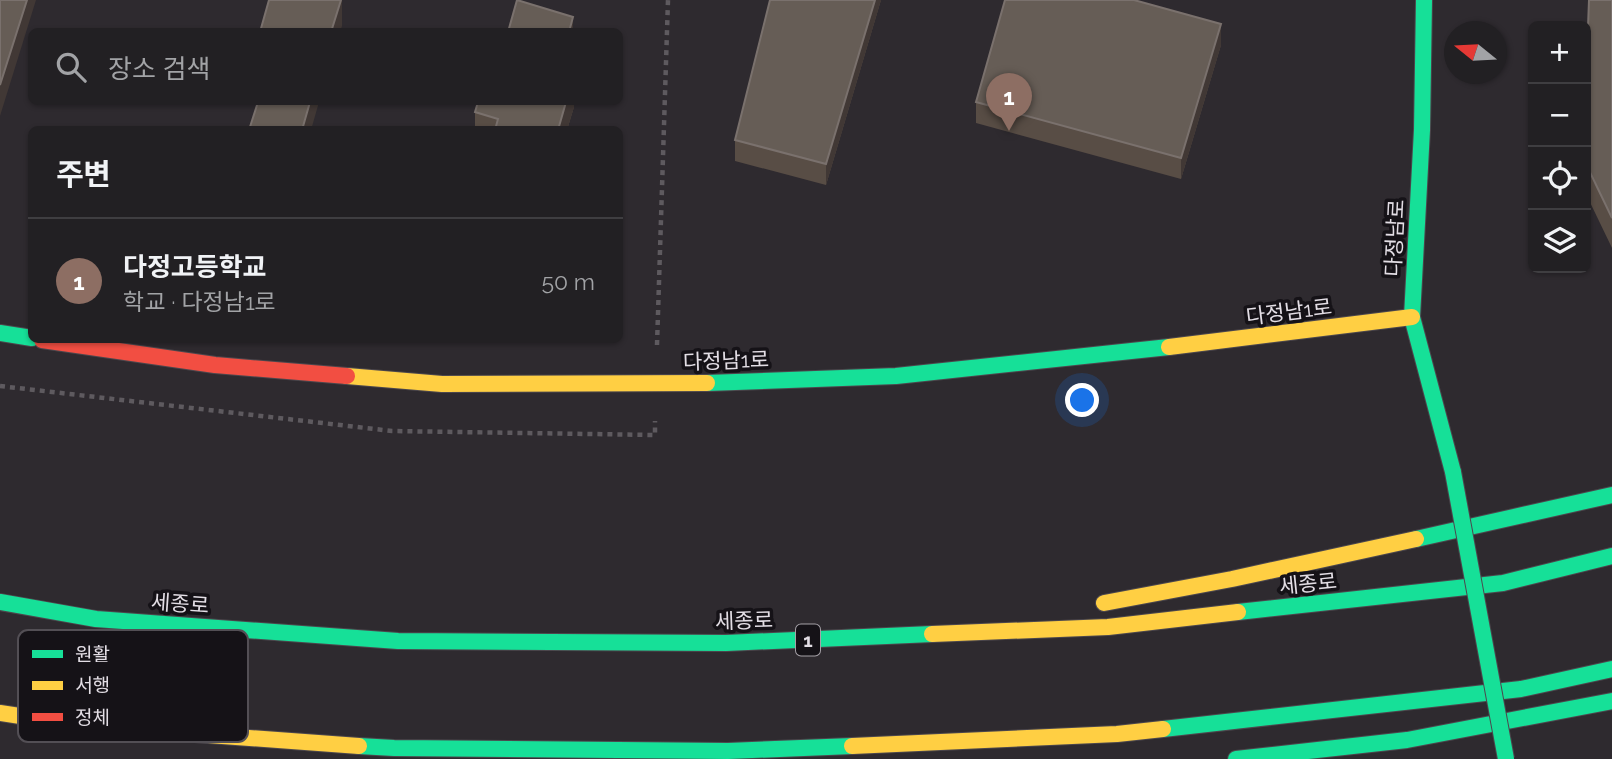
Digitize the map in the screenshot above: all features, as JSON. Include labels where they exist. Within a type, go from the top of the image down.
[{"type":"main road","name":"다정남로","points":[[1424,0],[1422,130],[1412,317],[1453,472],[1506,759]]},
{"type":"main road","name":"다정남1로","points":[[62,343],[215,365],[442,384],[693,383],[896,376],[1198,344],[1412,317]]},
{"type":"main road","points":[[0,333],[28,337]]},
{"type":"main road","points":[[1090,606],[1249,575],[1612,495]]},
{"type":"main road","name":"세종로","points":[[0,602],[96,619],[398,640],[726,643],[1108,627],[1503,583],[1612,556]]},
{"type":"main road","points":[[912,635],[1049,612]]},
{"type":"main road","points":[[729,751],[1117,734],[1521,689],[1612,669]]},
{"type":"main road","points":[[1236,759],[1407,740],[1612,701]]},
{"type":"main road","points":[[0,713],[18,716]]},
{"type":"main road","points":[[248,738],[394,748],[729,751],[910,759]]},
{"type":"path","points":[[657,353],[668,0]]},
{"type":"path","points":[[0,386],[392,431],[655,435]]},
{"type":"building","points":[[0,0],[27,0],[0,85]]},
{"type":"building","points":[[269,0],[341,0],[332,28],[261,28]]},
{"type":"building","points":[[517,0],[573,17],[570,28],[509,28]]},
{"type":"building","points":[[770,0],[875,0],[826,164],[735,140]]},
{"type":"building","points":[[1005,0],[1134,0],[1221,24],[1181,158],[976,102]]},
{"type":"building","points":[[1589,0],[1612,0],[1612,218],[1591,174],[1591,21],[1588,21]]},
{"type":"building","points":[[257,105],[309,105],[303,126],[250,126]]},
{"type":"building","points":[[477,105],[565,105],[559,126],[496,126],[498,119],[475,112]]},
{"type":"traffic: fast","points":[[1424,0],[1422,130],[1412,317],[1453,472]]},
{"type":"traffic: fast","points":[[0,333],[28,337]]},
{"type":"traffic: fast","points":[[707,383],[896,376],[1169,347]]},
{"type":"traffic: fast","points":[[1453,472],[1506,759]]},
{"type":"traffic: fast","points":[[1416,539],[1612,495]]},
{"type":"traffic: fast","points":[[1238,612],[1503,583],[1612,556]]},
{"type":"traffic: fast","points":[[0,602],[96,619],[247,630]]},
{"type":"traffic: fast","points":[[248,630],[398,641],[726,643],[932,634]]},
{"type":"traffic: fast","points":[[1163,729],[1521,689],[1612,669]]},
{"type":"traffic: fast","points":[[1236,759],[1407,740],[1612,701]]},
{"type":"traffic: fast","points":[[359,746],[728,751],[852,746]]},
{"type":"traffic: slow","points":[[1169,347],[1412,317]]},
{"type":"traffic: slow","points":[[347,376],[442,384],[707,383]]},
{"type":"traffic: slow","points":[[1104,603],[1232,579],[1416,539]]},
{"type":"traffic: slow","points":[[932,634],[1108,627],[1238,612]]},
{"type":"traffic: slow","points":[[0,713],[18,716]]},
{"type":"traffic: slow","points":[[852,746],[1117,734],[1163,729]]},
{"type":"traffic: slow","points":[[248,738],[359,746]]},
{"type":"traffic: jam","points":[[63,343],[215,365],[347,376]]},
{"type":"place","name":"다정고등학교","points":[[1009,131]]}]
